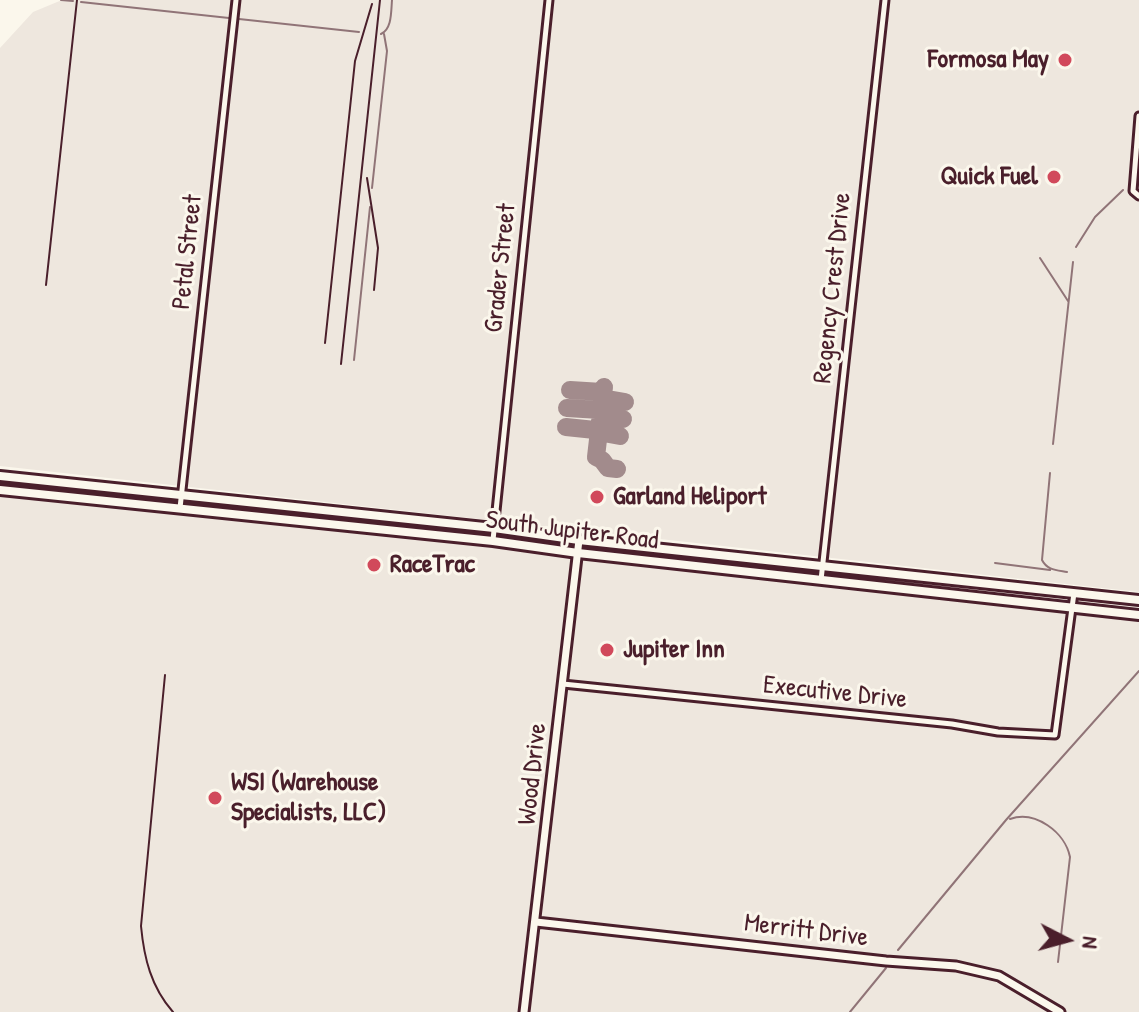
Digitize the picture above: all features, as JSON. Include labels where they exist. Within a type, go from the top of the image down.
[{"type":"main road","name":"South Jupiter Road","points":[[0,476],[1139,600]]},
{"type":"main road","points":[[11,491],[12,477]]},
{"type":"main road","points":[[85,499],[86,484]]},
{"type":"main road","name":"South Jupiter Road","points":[[0,490],[493,541],[1139,615]]},
{"type":"main road","points":[[975,596],[977,582]]},
{"type":"street","name":"Petal Street","points":[[180,509],[236,0]]},
{"type":"street","name":"Grader Street","points":[[493,541],[549,0]]},
{"type":"street","name":"Regency Crest Drive","points":[[821,580],[885,0]]},
{"type":"street","points":[[1139,116],[1133,191],[1139,196]]},
{"type":"street","name":"Wood Drive","points":[[524,1012],[579,540]]},
{"type":"street","points":[[1073,607],[1074,592]]},
{"type":"street","name":"Executive Drive","points":[[563,684],[1055,735],[1073,607]]},
{"type":"street","name":"Merritt Drive","points":[[536,922],[956,966],[999,976],[1060,1012]]},
{"type":"shaded area","points":[[62,0],[1139,0],[1139,592],[0,466],[0,48],[33,12]]},
{"type":"shaded area","points":[[0,494],[1139,618],[1139,1012],[0,1012]]},
{"type":"waterway","points":[[61,0],[73,1]]},
{"type":"waterway","points":[[381,34],[389,24],[392,0]]},
{"type":"waterway","points":[[81,2],[229,18]]},
{"type":"waterway","points":[[239,19],[359,32]]},
{"type":"waterway","points":[[372,188],[387,51],[384,34]]},
{"type":"waterway","points":[[1076,247],[1095,217],[1123,190]]},
{"type":"waterway","points":[[354,360],[370,207]]},
{"type":"waterway","points":[[1040,258],[1068,301]]},
{"type":"waterway","points":[[1053,444],[1073,262]]},
{"type":"waterway","points":[[1050,473],[1042,560],[1049,568],[1067,572]]},
{"type":"waterway","points":[[995,563],[1050,570]]},
{"type":"waterway","points":[[898,950],[1006,820],[1139,671]]},
{"type":"waterway","points":[[1010,819],[1039,820],[1048,825],[1067,848],[1070,857],[1058,962]]},
{"type":"waterway","points":[[850,1012],[886,968]]},
{"type":"taxiway","points":[[604,387],[596,457],[608,468],[617,469]]},
{"type":"taxiway","points":[[570,390],[602,392]]},
{"type":"taxiway","points":[[602,398],[625,402]]},
{"type":"taxiway","points":[[567,408],[600,410]]},
{"type":"taxiway","points":[[600,415],[623,419]]},
{"type":"taxiway","points":[[566,427],[599,428]]},
{"type":"taxiway","points":[[598,432],[620,436]]},
{"type":"railway","points":[[46,285],[77,0]]},
{"type":"railway","points":[[341,364],[380,0]]},
{"type":"railway","points":[[325,343],[355,61],[372,4]]},
{"type":"railway","points":[[367,178],[378,248],[374,290]]},
{"type":"railway","points":[[165,675],[141,926],[150,972],[159,993],[173,1012]]},
{"type":"place","name":"Formosa May","points":[[1065,60]]},
{"type":"place","name":"Quick Fuel","points":[[1054,177]]},
{"type":"place","name":"Garland Heliport","points":[[597,497]]},
{"type":"place","name":"RaceTrac","points":[[374,565]]},
{"type":"place","name":"Jupiter Inn","points":[[607,650]]},
{"type":"place","name":"WSI (Warehouse Specialists, LLC)","points":[[215,798]]}]
